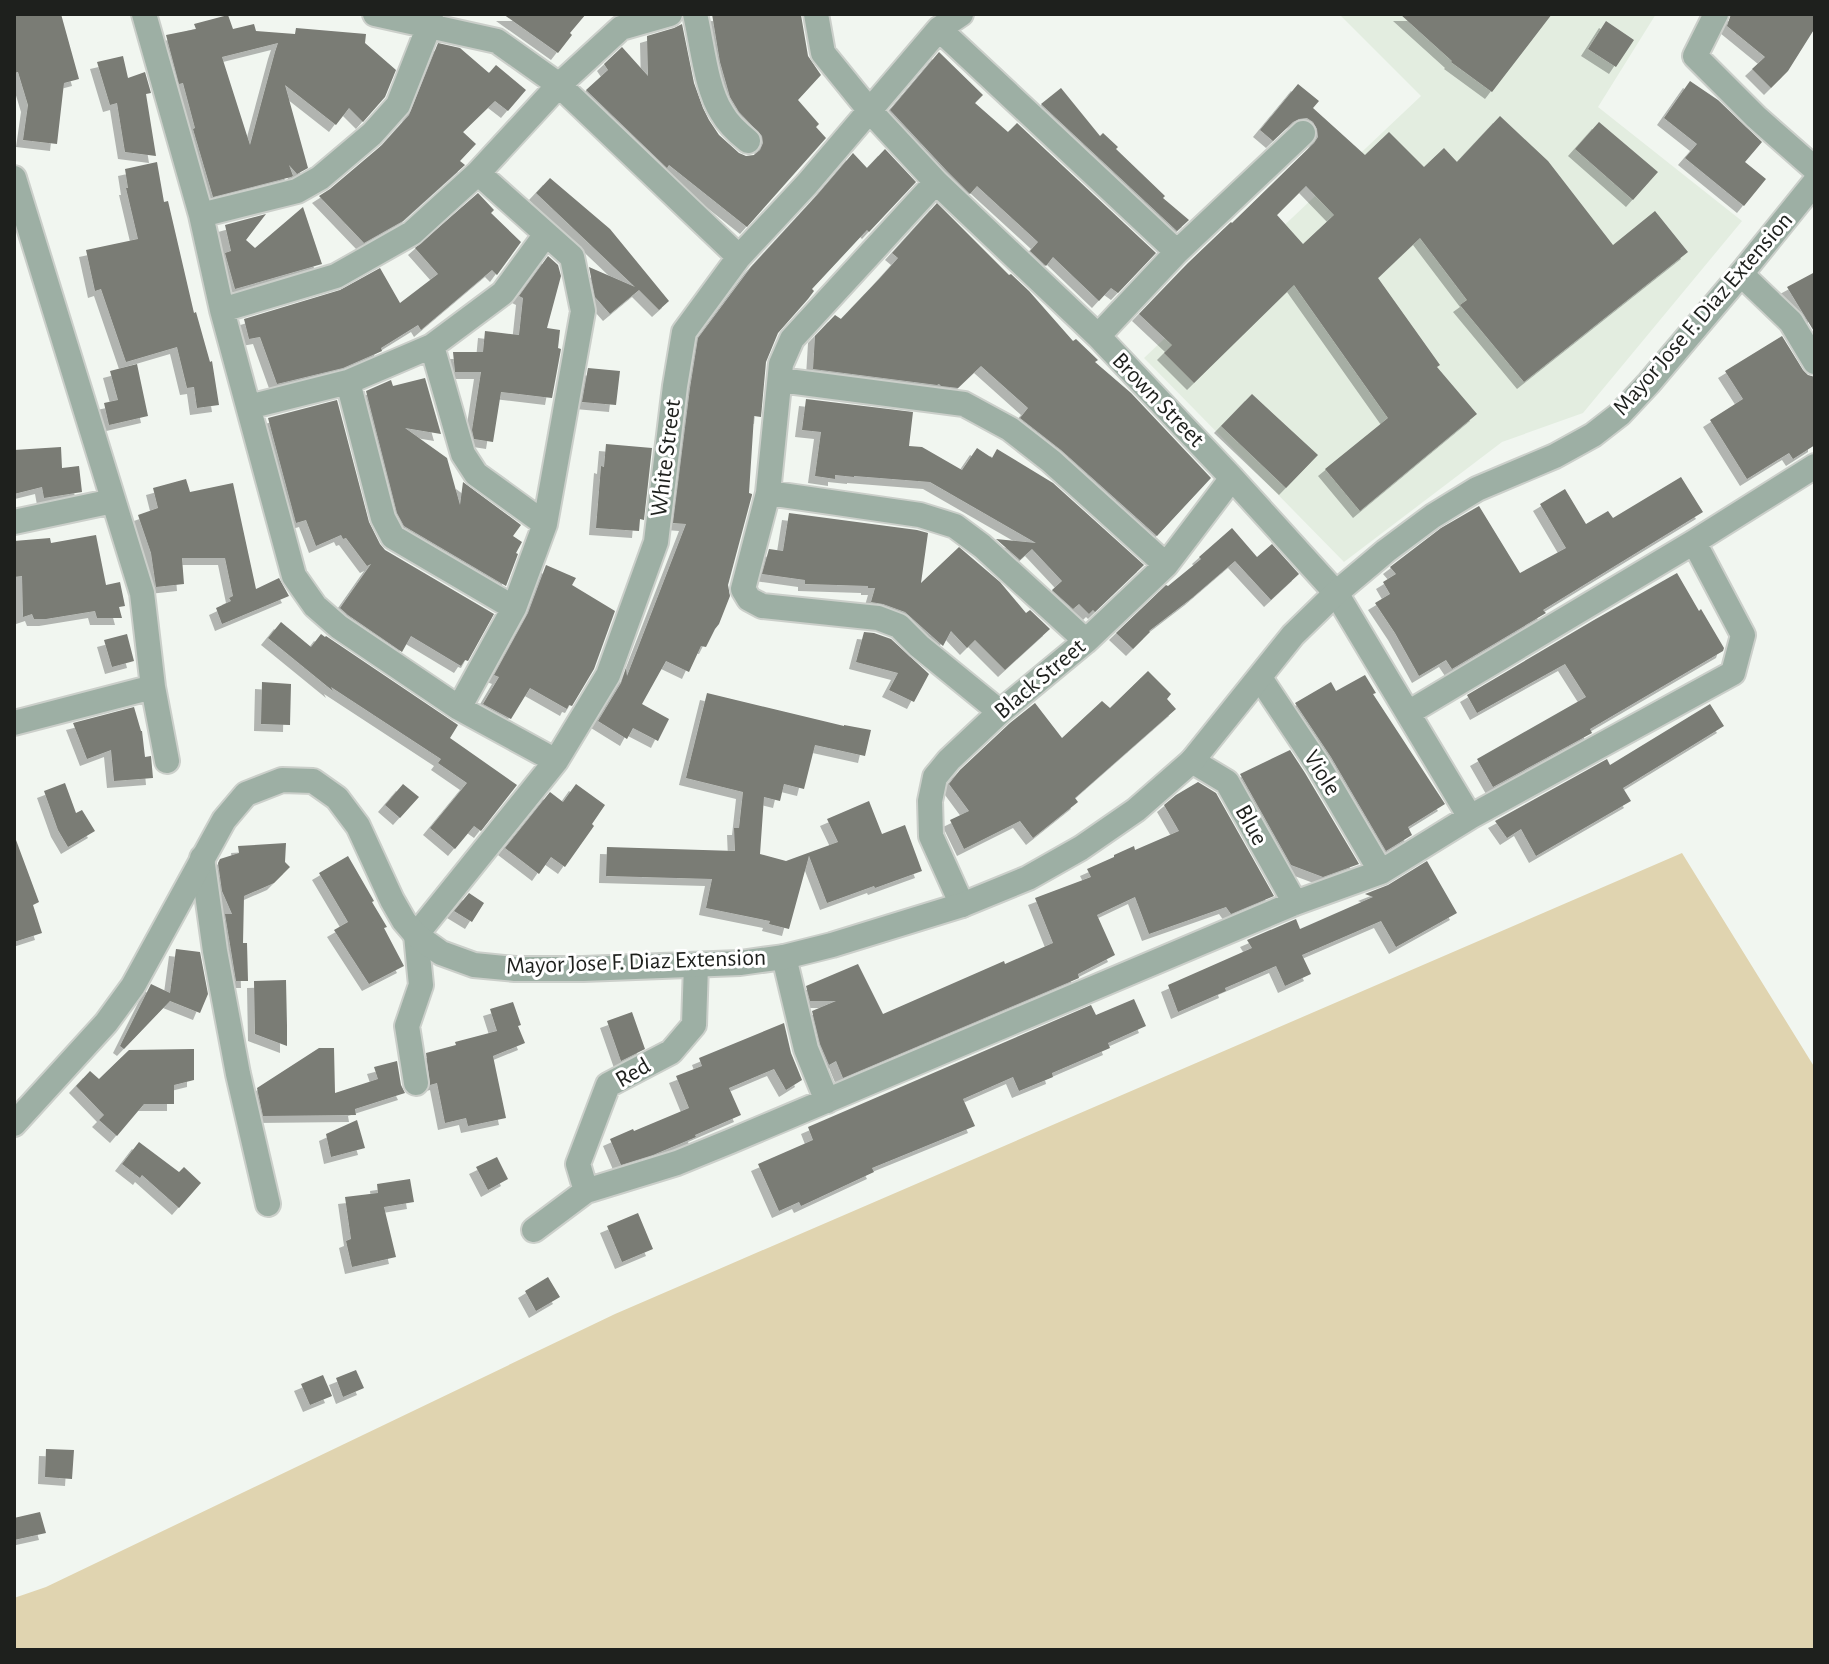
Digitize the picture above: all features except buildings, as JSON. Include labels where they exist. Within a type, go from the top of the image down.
[{"type":"street","points":[[144,14],[201,215],[222,310],[294,576],[315,606],[339,627],[459,708],[556,761]]},
{"type":"street","points":[[375,14],[430,20],[497,41],[559,85],[739,257]]},
{"type":"street","points":[[222,310],[336,276],[412,233],[478,173],[617,21],[670,14]]},
{"type":"street","points":[[695,14],[713,96],[722,114],[748,141]]},
{"type":"street","name":"Brown Street","points":[[816,14],[823,53],[870,111],[936,182],[1098,336],[1336,593],[1470,817]]},
{"type":"street","name":"White Street","points":[[416,935],[556,761],[608,675],[656,542],[684,332],[739,257],[807,184],[939,29],[961,14]]},
{"type":"street","points":[[1716,14],[1695,56],[1756,117],[1815,169]]},
{"type":"street","points":[[201,215],[297,191],[320,178],[372,134],[398,105],[430,20]]},
{"type":"street","points":[[939,29],[1177,252]]},
{"type":"street","points":[[1098,336],[1177,252],[1303,133]]},
{"type":"street","points":[[459,708],[514,608],[545,524],[583,311],[572,257],[478,173]]},
{"type":"street","points":[[14,178],[142,593],[153,687],[167,761]]},
{"type":"street","points":[[936,182],[792,339],[781,364],[768,493],[743,589],[749,599],[762,606],[878,618],[899,626],[1000,712]]},
{"type":"street","name":"Mayor Jose F. Diaz Extension","points":[[14,1124],[106,1023],[133,986],[224,820],[246,794],[282,780],[313,781],[337,798],[358,826],[404,921],[416,935],[441,953],[474,965],[515,969],[696,965],[784,957],[962,905],[1028,878],[1081,848],[1136,810],[1192,761],[1293,635],[1386,551],[1433,516],[1477,489],[1555,456],[1593,435],[1620,414],[1741,274],[1815,182]]},
{"type":"street","points":[[249,407],[348,382],[432,346],[503,293],[546,234]]},
{"type":"street","points":[[1741,274],[1791,322],[1815,362]]},
{"type":"street","points":[[432,346],[463,454],[476,474],[545,524]]},
{"type":"street","points":[[780,380],[964,404],[1010,429],[1051,461],[1166,565]]},
{"type":"street","points":[[348,382],[383,518],[393,537],[514,608]]},
{"type":"street","points":[[1408,713],[1815,466]]},
{"type":"street","name":"Black Street","points":[[962,905],[931,836],[930,801],[935,777],[1000,712],[1086,641],[1166,565],[1232,478]]},
{"type":"street","points":[[768,493],[920,515],[955,526],[982,546],[1086,641]]},
{"type":"street","points":[[14,522],[113,501]]},
{"type":"street","points":[[534,1230],[586,1191],[677,1163],[1295,903],[1381,872],[1470,817],[1733,673],[1743,635],[1694,542]]},
{"type":"street","name":"Viole","points":[[1260,678],[1318,765],[1381,872]]},
{"type":"street","points":[[14,723],[153,687]]},
{"type":"street","name":"Blue","points":[[1192,761],[1227,782],[1295,903]]},
{"type":"street","points":[[202,858],[229,1028],[268,1204]]},
{"type":"street","points":[[416,935],[421,985],[407,1026],[416,1083]]},
{"type":"street","points":[[784,957],[806,1049],[827,1101]]},
{"type":"street","name":"Red","points":[[586,1191],[578,1164],[608,1085],[671,1052],[694,1025],[696,965]]},
{"type":"shaded area","points":[[1339,14],[1656,14],[1598,107],[1742,221],[1583,413],[1502,442],[1344,562],[1144,358],[1421,96]]},
{"type":"shaded area","points":[[1682,853],[1815,1068],[1815,1650],[14,1650],[14,1598],[46,1587],[615,1314]]}]
